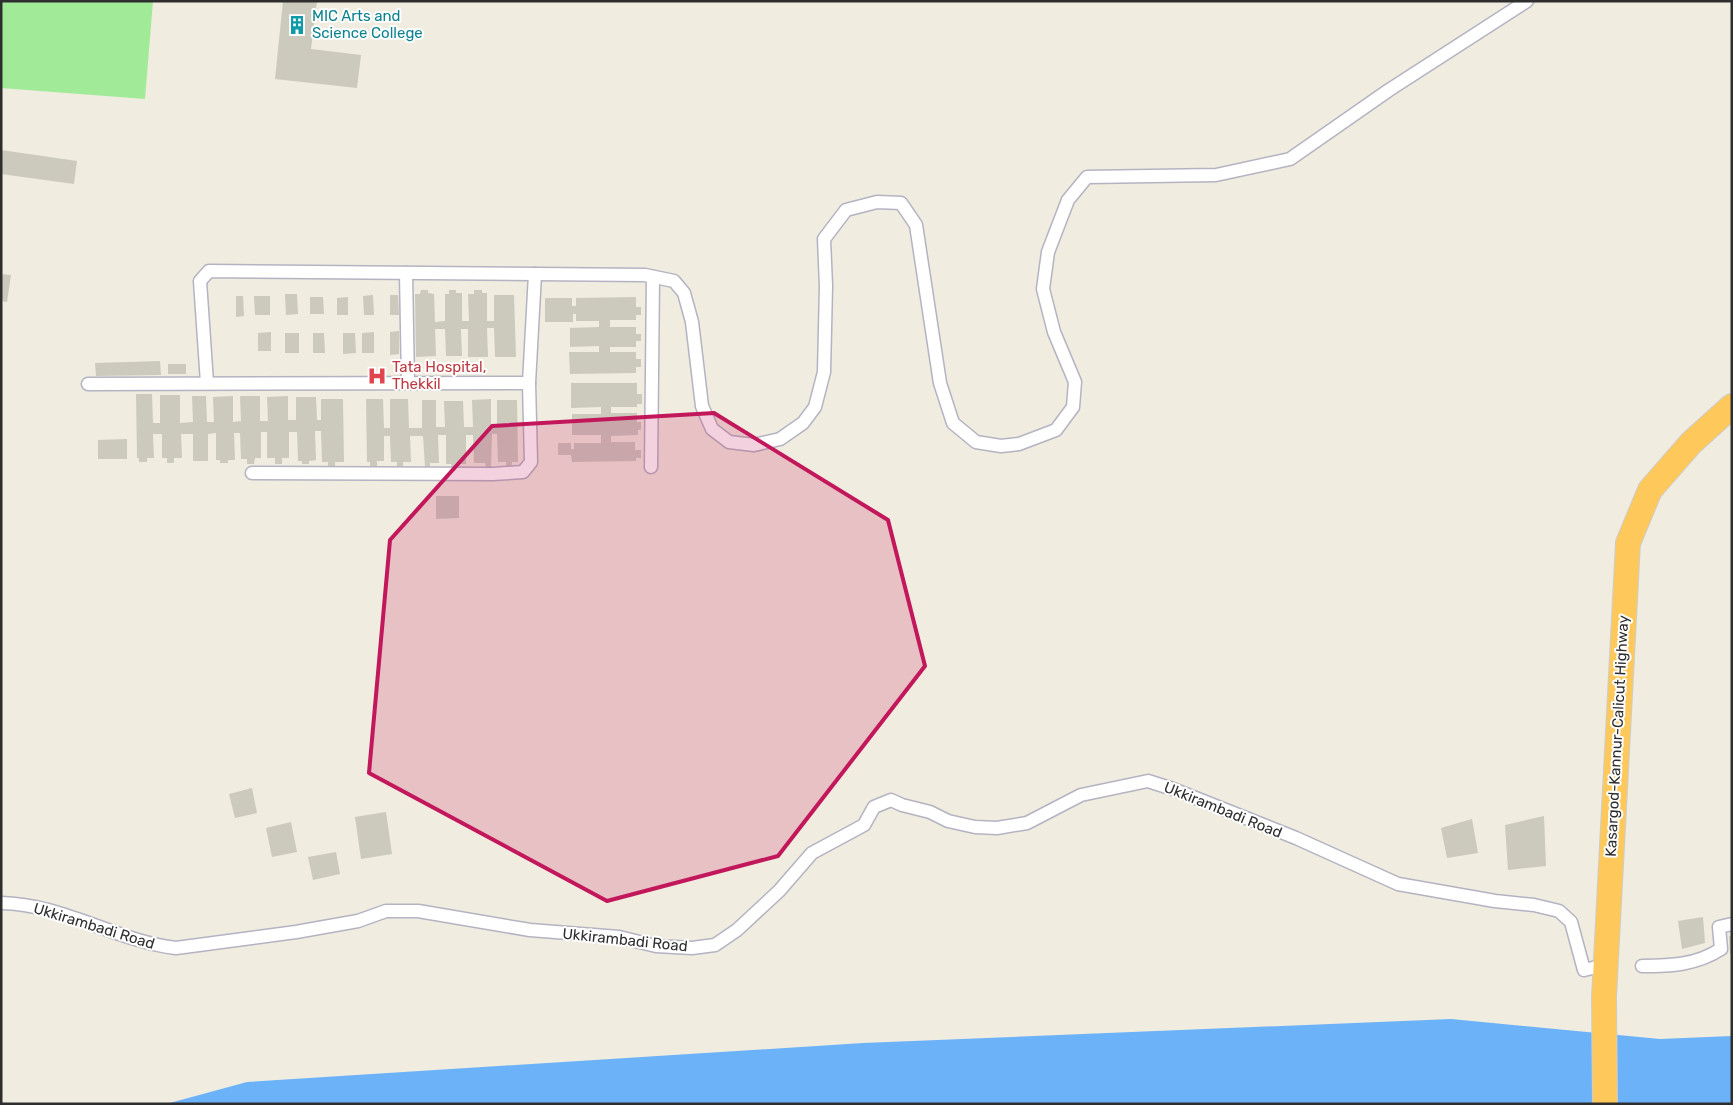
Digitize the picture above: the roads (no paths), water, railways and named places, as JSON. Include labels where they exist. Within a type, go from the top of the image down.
[{"type":"highway","name":"Kasargod-Kannur-Calicut Highway","points":[[1605,1104],[1605,965],[1628,543],[1650,490],[1691,443],[1732,406]]},
{"type":"street","points":[[207,383],[200,281],[209,271],[653,277],[674,282],[684,293],[692,322],[702,406],[712,429],[730,442],[754,445],[780,438],[802,424],[815,407],[824,372],[826,286],[824,239],[846,210],[877,202],[901,203],[916,225],[940,382],[953,423],[976,442],[1001,446],[1019,444],[1056,430],[1073,407],[1075,382],[1054,332],[1043,289],[1048,252],[1068,200],[1087,177],[1216,176],[1290,159],[1389,90],[1527,1]]},
{"type":"street","points":[[406,273],[408,383]]},
{"type":"street","points":[[252,473],[523,472],[531,462],[529,383],[535,274]]},
{"type":"street","points":[[651,467],[653,277]]},
{"type":"street","points":[[88,384],[529,383]]},
{"type":"street","name":"Ukkirambadi Road","points":[[1,903],[19,903],[63,914],[156,946],[176,948],[296,932],[358,921],[386,911],[418,910],[530,930],[619,937],[656,946],[692,948],[715,945],[736,930],[779,891],[812,853],[864,825],[874,807],[890,800],[930,812],[948,821],[975,827],[997,828],[1028,823],[1081,795],[1148,781],[1174,789],[1304,842],[1398,884],[1495,901],[1534,905],[1559,911],[1571,922],[1584,970],[1605,965]]},
{"type":"street","points":[[1642,966],[1677,966],[1706,958],[1721,949],[1719,927],[1732,924]]},
{"type":"water","points":[[1451,1019],[1660,1039],[1732,1036],[1732,1104],[166,1104],[247,1082],[863,1043]]},
{"type":"place","name":"MIC Arts and Science College","points":[[297,25]]},
{"type":"place","name":"Tata Hospital, Thekkil","points":[[377,376]]}]
